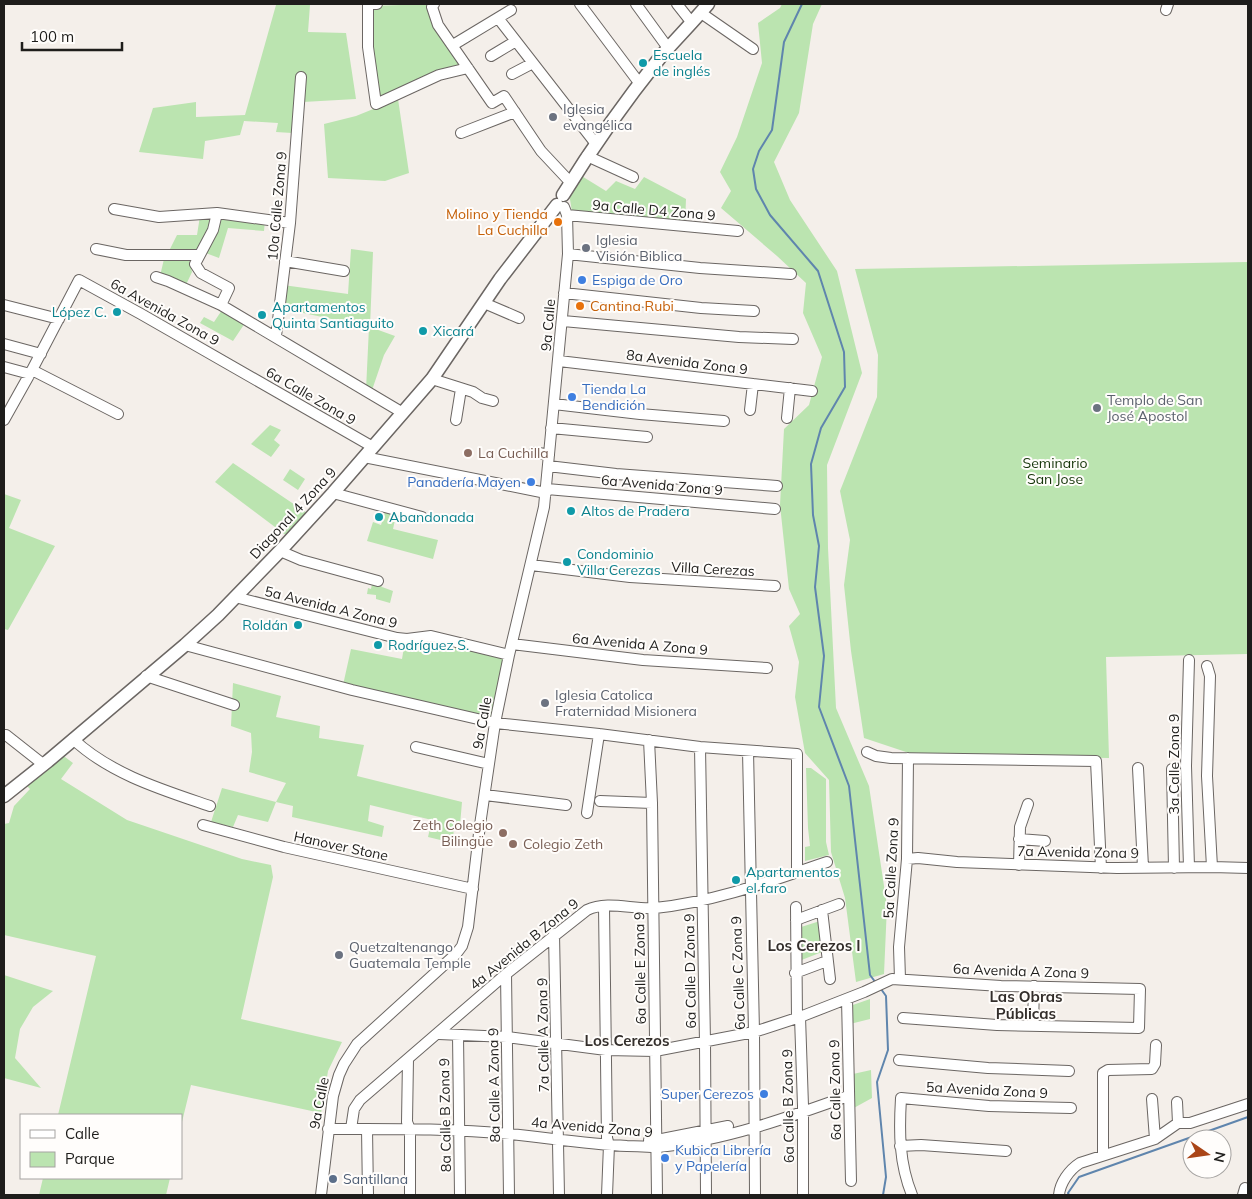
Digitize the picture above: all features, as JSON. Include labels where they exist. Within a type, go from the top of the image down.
[{"type":"main road","name":"Diagonal 4 Zona 9","points":[[4,796],[44,765],[184,645],[235,597],[333,493],[432,379],[500,280],[563,206],[571,182],[587,156],[668,48],[700,13]]},
{"type":"street","points":[[376,4],[368,4],[368,47],[376,104],[439,75],[468,68]]},
{"type":"street","points":[[434,4],[432,7],[438,25],[492,103],[504,96],[541,151],[571,182]]},
{"type":"street","points":[[580,4],[640,84]]},
{"type":"street","points":[[636,4],[668,48]]},
{"type":"street","points":[[677,4],[700,13],[753,49]]},
{"type":"street","points":[[453,45],[511,10]]},
{"type":"street","points":[[498,18],[596,144]]},
{"type":"street","points":[[491,56],[516,41]]},
{"type":"street","points":[[512,74],[533,63]]},
{"type":"street","name":"10a Calle Zona 9","points":[[276,336],[290,223],[301,77]]},
{"type":"street","points":[[461,133],[515,112]]},
{"type":"street","points":[[587,156],[633,177]]},
{"type":"street","name":"9a Calle D4 Zona 9","points":[[563,206],[738,231]]},
{"type":"street","name":"9a Calle","points":[[321,1195],[328,1126],[335,1085],[344,1064],[357,1044],[456,954],[461,948],[468,927],[483,787],[509,655],[538,535],[546,491],[568,254],[563,206]]},
{"type":"street","points":[[114,209],[159,217],[217,213],[290,223]]},
{"type":"street","points":[[217,213],[213,230],[195,262],[198,270],[229,288],[221,305]]},
{"type":"street","points":[[96,248],[126,255],[199,254]]},
{"type":"street","points":[[568,254],[700,268],[790,274]]},
{"type":"street","points":[[286,261],[344,271]]},
{"type":"street","points":[[156,278],[178,285],[221,305],[403,413]]},
{"type":"street","name":"6a Avenida Zona 9","points":[[59,319],[80,280],[236,368]]},
{"type":"street","points":[[564,293],[701,308],[754,311]]},
{"type":"street","points":[[484,303],[519,318]]},
{"type":"street","points":[[4,305],[59,319],[4,420]]},
{"type":"street","points":[[563,321],[739,337],[793,339]]},
{"type":"street","points":[[4,344],[41,354]]},
{"type":"street","name":"8a Avenida Zona 9","points":[[559,361],[812,391]]},
{"type":"street","points":[[4,367],[31,372],[118,414]]},
{"type":"street","name":"6a Calle Zona 9","points":[[236,368],[373,447]]},
{"type":"street","points":[[432,379],[492,401]]},
{"type":"street","points":[[750,410],[753,384]]},
{"type":"street","points":[[787,418],[790,388]]},
{"type":"street","points":[[456,420],[461,389]]},
{"type":"street","points":[[554,404],[724,422]]},
{"type":"street","points":[[551,428],[647,438]]},
{"type":"street","points":[[534,452],[549,455]]},
{"type":"street","name":"6a Avenida Zona 9","points":[[364,457],[546,491],[774,509]]},
{"type":"street","points":[[548,466],[626,475],[777,486]]},
{"type":"street","points":[[333,493],[422,517]]},
{"type":"street","points":[[280,551],[301,560],[378,581]]},
{"type":"street","name":"Villa Cerezas","points":[[531,565],[630,577],[775,586]]},
{"type":"street","name":"5a Avenida A Zona 9","points":[[235,597],[397,638],[407,639],[431,636],[509,655]]},
{"type":"street","name":"6a Avenida A Zona 9","points":[[512,644],[643,660],[767,668]]},
{"type":"street","points":[[184,645],[352,690],[495,723],[700,747],[797,754],[797,872]]},
{"type":"street","name":"3a Calle Zona 9","points":[[1189,660],[1186,766],[1190,867]]},
{"type":"street","points":[[1207,666],[1210,673],[1207,776],[1212,867]]},
{"type":"street","points":[[146,676],[234,705]]},
{"type":"street","points":[[587,813],[599,734]]},
{"type":"street","points":[[6,735],[44,765]]},
{"type":"street","points":[[74,739],[90,753],[125,773],[164,790],[210,806]]},
{"type":"street","name":"6a Calle E Zona 9","points":[[649,740],[652,803],[658,1195]]},
{"type":"street","points":[[416,747],[489,764]]},
{"type":"street","name":"6a Calle D Zona 9","points":[[700,747],[706,1195]]},
{"type":"street","name":"6a Calle C Zona 9","points":[[748,751],[749,888],[754,1032],[755,1195]]},
{"type":"street","points":[[867,752],[882,757],[1096,761],[1101,868]]},
{"type":"street","name":"5a Calle Zona 9","points":[[896,979],[907,860],[908,758]]},
{"type":"street","points":[[1138,768],[1143,868]]},
{"type":"street","points":[[1172,769],[1174,868]]},
{"type":"street","points":[[483,787],[566,806]]},
{"type":"street","points":[[600,801],[652,803]]},
{"type":"street","points":[[1019,864],[1021,822],[1028,804]]},
{"type":"street","name":"Hanover Stone","points":[[203,825],[284,848],[473,889]]},
{"type":"street","points":[[1019,839],[1045,841]]},
{"type":"street","name":"7a Avenida Zona 9","points":[[907,860],[918,858],[957,862],[1101,868],[1248,868]]},
{"type":"street","name":"4a Avenida B Zona 9","points":[[351,1126],[354,1109],[360,1100],[439,1034],[506,974],[554,934],[587,910],[604,907],[653,908],[702,900],[749,888],[827,862]]},
{"type":"street","points":[[796,920],[839,904]]},
{"type":"street","points":[[604,907],[608,1141],[607,1195]]},
{"type":"street","name":"6a Calle B Zona 9","points":[[796,907],[796,973],[803,1109],[803,1194]]},
{"type":"street","points":[[822,910],[830,979]]},
{"type":"street","name":"7a Calle A Zona 9","points":[[554,934],[559,1195]]},
{"type":"street","points":[[796,973],[827,961]]},
{"type":"street","name":"8a Calle A Zona 9","points":[[506,974],[509,1195]]},
{"type":"street","points":[[439,1034],[507,1037],[606,1050],[655,1051],[705,1043],[754,1032],[799,1018],[896,979]]},
{"type":"street","name":"6a Avenida A Zona 9","points":[[896,979],[1140,989],[1139,1028],[1033,1026]]},
{"type":"street","points":[[903,1018],[1033,1026],[1034,986]]},
{"type":"street","name":"6a Calle Zona 9","points":[[847,999],[850,1181]]},
{"type":"street","name":"8a Calle B Zona 9","points":[[458,1035],[460,1195]]},
{"type":"street","points":[[1104,1154],[1104,1072],[1152,1068],[1156,1064],[1156,1045]]},
{"type":"street","points":[[408,1059],[410,1195]]},
{"type":"street","points":[[900,1060],[988,1068],[1069,1071]]},
{"type":"street","name":"4a Avenida Zona 9","points":[[328,1126],[460,1127],[509,1130],[608,1141],[657,1143],[706,1135],[754,1124],[848,1093]]},
{"type":"street","name":"5a Avenida Zona 9","points":[[900,1146],[901,1098],[989,1106],[1071,1108]]},
{"type":"street","points":[[1152,1099],[1155,1139]]},
{"type":"street","points":[[1177,1102],[1178,1123]]},
{"type":"street","points":[[1059,1195],[1061,1185],[1077,1165],[1104,1154],[1155,1139],[1178,1123],[1190,1123],[1248,1104]]},
{"type":"street","name":"4a Avenida Zona 9","points":[[351,1126],[367,1129],[409,1126]]},
{"type":"street","points":[[367,1129],[368,1195]]},
{"type":"street","points":[[912,1195],[900,1146],[922,1145],[1006,1151]]},
{"type":"green space","points":[[257,4],[310,5],[308,32],[346,33],[356,99],[303,102],[304,72],[298,72],[292,133],[276,132],[278,123],[244,121],[240,135],[205,141],[203,159],[139,152],[153,108],[196,102],[196,117],[245,115],[276,5]]},
{"type":"green space","points":[[430,4],[465,66],[385,98],[377,96],[373,70],[371,6]]},
{"type":"green space","points":[[782,4],[822,4],[813,24],[799,113],[774,162],[790,200],[837,271],[862,373],[827,465],[828,548],[836,708],[869,786],[887,906],[884,974],[856,982],[845,898],[831,852],[829,780],[805,753],[795,697],[799,662],[789,626],[800,614],[789,589],[780,505],[784,429],[809,405],[822,357],[803,313],[806,283],[721,208],[731,191],[720,172],[737,137],[762,63],[758,23],[780,8]]},
{"type":"green space","points":[[398,99],[409,173],[385,181],[328,178],[324,124],[356,116]]},
{"type":"green space","points":[[580,175],[606,191],[616,181],[635,189],[644,177],[686,199],[685,223],[572,212],[569,193]]},
{"type":"green space","points":[[218,214],[265,220],[264,231],[228,228],[219,258],[203,252]]},
{"type":"green space","points":[[215,215],[199,252],[168,253],[177,235],[197,235],[200,216]]},
{"type":"green space","points":[[351,249],[373,252],[370,327],[395,336],[384,355],[371,393],[366,390],[369,327],[280,308],[283,285],[348,294]]},
{"type":"green space","points":[[189,258],[192,272],[185,287],[160,276],[164,259]]},
{"type":"green space","name":"Seminario San Jose","points":[[1248,262],[1248,654],[1106,657],[1109,758],[915,755],[864,738],[851,651],[844,585],[850,540],[840,491],[877,397],[878,355],[855,269]]},
{"type":"green space","points":[[224,307],[247,320],[233,341],[200,323],[204,317],[214,322]]},
{"type":"green space","points":[[270,425],[281,430],[274,440],[280,445],[271,457],[251,444]]},
{"type":"green space","points":[[233,463],[307,513],[287,536],[215,482]]},
{"type":"green space","points":[[290,469],[305,479],[298,490],[283,480]]},
{"type":"green space","points":[[4,494],[21,500],[9,528],[55,546],[8,630],[4,629]]},
{"type":"green space","points":[[386,508],[397,511],[393,529],[438,540],[433,559],[367,541],[373,522],[381,525]]},
{"type":"green space","points":[[373,579],[378,581],[382,587],[393,591],[390,603],[376,599],[376,595],[367,594],[368,588],[371,589]]},
{"type":"green space","points":[[429,637],[505,657],[493,721],[343,685],[351,649],[402,659],[405,641]]},
{"type":"green space","points":[[233,683],[281,696],[276,717],[320,726],[319,738],[364,745],[357,776],[462,802],[460,825],[454,824],[453,843],[428,837],[432,820],[370,805],[368,821],[384,826],[382,837],[292,817],[293,806],[276,802],[286,783],[249,772],[252,752],[251,733],[231,726]]},
{"type":"green space","points":[[61,754],[73,763],[61,779],[127,820],[242,859],[271,865],[273,877],[241,1019],[342,1042],[328,1071],[321,1113],[191,1085],[182,1122],[182,1114],[58,1114],[96,956],[4,935],[4,824],[9,823],[14,806],[30,789],[24,783]]},
{"type":"green space","points":[[806,768],[811,768],[826,779],[826,842],[829,855],[805,861],[805,847],[810,846]]},
{"type":"green space","points":[[222,788],[276,802],[268,822],[238,815],[233,827],[211,822]]},
{"type":"green space","points":[[820,921],[822,952],[799,961],[798,928]]},
{"type":"green space","points":[[4,975],[53,991],[33,1007],[20,1029],[15,1058],[41,1088],[4,1078]]},
{"type":"green space","points":[[870,999],[870,1019],[850,1024],[850,1006]]},
{"type":"green space","points":[[871,1070],[872,1098],[852,1109],[853,1074]]},
{"type":"green space","points":[[43,1179],[170,1179],[166,1195],[39,1195]]},
{"type":"waterway","points":[[802,4],[784,42],[772,130],[759,151],[753,169],[756,189],[770,215],[818,271],[844,352],[845,387],[821,428],[811,464],[813,515],[819,546],[815,587],[824,656],[819,707],[849,786],[870,975],[876,983]]},
{"type":"waterway","points":[[881,989],[886,996],[888,1050],[877,1082],[886,1177],[883,1195]]},
{"type":"waterway","points":[[1069,1195],[1068,1193],[1079,1177],[1248,1117]]},
{"type":"place","name":"Escuela de inglés","points":[[643,63]]},
{"type":"place","name":"Iglesia evangélica","points":[[553,117]]},
{"type":"place","name":"Molino y Tienda La Cuchilla","points":[[558,222]]},
{"type":"place","name":"Iglesia Visión Biblica","points":[[586,248]]},
{"type":"place","name":"Espiga de Oro","points":[[582,280]]},
{"type":"place","name":"Cantina Rubi","points":[[580,306]]},
{"type":"place","name":"López C.","points":[[117,312]]},
{"type":"place","name":"Apartamentos Quinta Santiaguito","points":[[262,315]]},
{"type":"place","name":"Xicará","points":[[423,331]]},
{"type":"place","name":"Tienda La Bendición","points":[[572,397]]},
{"type":"place","name":"Templo de San José Apostol","points":[[1097,408]]},
{"type":"place","name":"La Cuchilla","points":[[468,453]]},
{"type":"place","name":"Panadería Mayen","points":[[531,482]]},
{"type":"place","name":"Altos de Pradera","points":[[571,511]]},
{"type":"place","name":"Abandonada","points":[[379,517]]},
{"type":"place","name":"Condominio Villa Cerezas","points":[[567,562]]},
{"type":"place","name":"Roldán","points":[[298,625]]},
{"type":"place","name":"Rodríguez S.","points":[[378,645]]},
{"type":"place","name":"Iglesia Catolica Fraternidad Misionera","points":[[545,703]]},
{"type":"place","name":"Zeth Colegio Bilingüe","points":[[503,833]]},
{"type":"place","name":"Colegio Zeth","points":[[513,844]]},
{"type":"place","name":"Apartamentos el faro","points":[[736,880]]},
{"type":"place","name":"Quetzaltenango Guatemala Temple","points":[[339,955]]},
{"type":"place","name":"Super Cerezos","points":[[764,1094]]},
{"type":"place","name":"Kubica Librería y Papelería","points":[[665,1158]]},
{"type":"place","name":"Santillana","points":[[333,1179]]},
{"type":"district","name":"Los Cerezos I","points":[[814,946]]},
{"type":"district","name":"Las Obras Públicas","points":[[1026,1006]]},
{"type":"district","name":"Los Cerezos","points":[[627,1041]]}]
